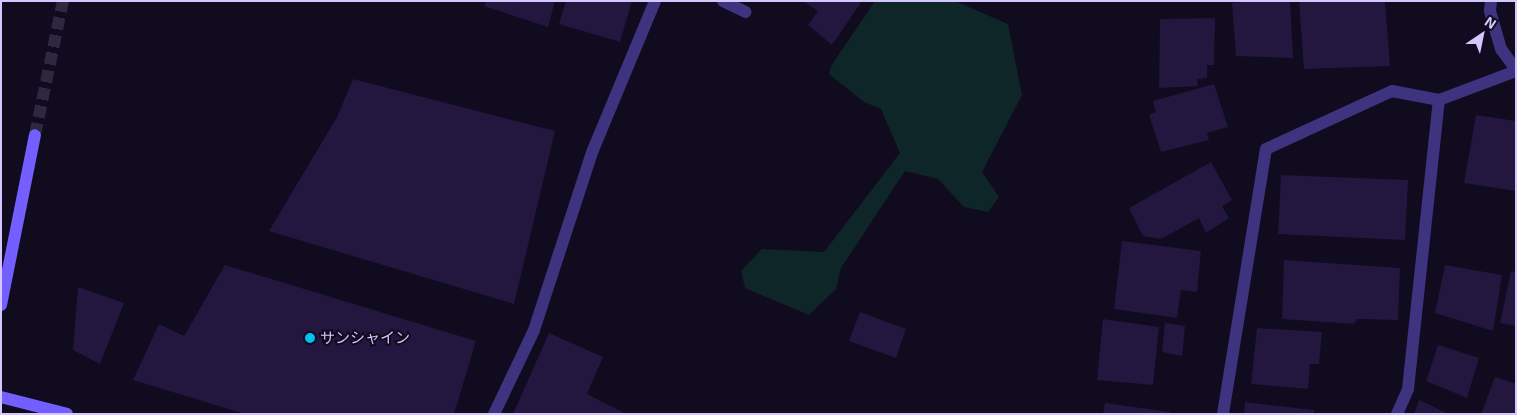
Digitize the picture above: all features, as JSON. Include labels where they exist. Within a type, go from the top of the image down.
[{"type":"street","points":[[494,414],[534,330],[593,150],[655,1]]},
{"type":"street","points":[[723,1],[746,12]]},
{"type":"street","points":[[1224,414],[1266,149],[1392,91],[1439,100],[1516,70],[1501,49],[1490,11],[1491,1]]},
{"type":"street","points":[[1396,414],[1408,389],[1439,100]]},
{"type":"street","points":[[1,305],[35,135]]},
{"type":"street","points":[[1,397],[68,414]]},
{"type":"green space","points":[[875,1],[955,1],[1008,24],[1022,95],[982,172],[999,197],[988,212],[964,207],[938,179],[905,171],[841,268],[836,289],[809,315],[745,288],[741,271],[762,249],[824,252],[900,153],[881,109],[864,102],[829,74],[831,66]]},
{"type":"building","points":[[486,1],[555,1],[548,27],[484,6]]},
{"type":"building","points":[[566,1],[632,1],[620,42],[559,24]]},
{"type":"building","points":[[803,1],[862,1],[832,45],[808,25],[818,11]]},
{"type":"building","points":[[1290,1],[1293,58],[1236,56],[1232,3]]},
{"type":"building","points":[[1299,1],[1385,1],[1390,66],[1304,69]]},
{"type":"building","points":[[1215,18],[1214,65],[1207,65],[1207,78],[1197,79],[1198,86],[1159,88],[1160,19]]},
{"type":"building","points":[[353,79],[555,131],[514,304],[269,231],[337,117]]},
{"type":"building","points":[[1214,84],[1228,127],[1207,133],[1209,140],[1161,152],[1149,115],[1156,112],[1153,101]]},
{"type":"building","points":[[1476,115],[1516,121],[1516,191],[1464,183]]},
{"type":"building","points":[[1211,162],[1232,200],[1222,206],[1229,218],[1206,233],[1199,218],[1161,239],[1143,236],[1129,208]]},
{"type":"building","points":[[1281,175],[1408,180],[1405,240],[1278,234]]},
{"type":"building","points":[[1122,241],[1201,251],[1197,292],[1181,290],[1177,318],[1114,309]]},
{"type":"building","points":[[1284,260],[1400,268],[1398,320],[1357,319],[1354,324],[1282,319]]},
{"type":"building","name":"サンシャイン","points":[[225,265],[476,341],[454,414],[245,414],[133,380],[159,324],[184,336]]},
{"type":"building","points":[[1445,265],[1502,275],[1493,331],[1435,313]]},
{"type":"building","points":[[1511,271],[1516,272],[1516,326],[1500,323]]},
{"type":"building","points":[[78,287],[124,303],[100,364],[73,350]]},
{"type":"building","points":[[860,312],[906,329],[896,358],[849,341]]},
{"type":"building","points":[[1103,319],[1159,327],[1153,385],[1097,380]]},
{"type":"building","points":[[1165,323],[1185,326],[1182,356],[1162,352]]},
{"type":"building","points":[[1257,328],[1322,332],[1319,364],[1310,364],[1308,389],[1251,384]]},
{"type":"building","points":[[549,333],[603,357],[587,394],[626,414],[513,414]]},
{"type":"building","points":[[1438,345],[1479,358],[1467,398],[1426,381]]},
{"type":"building","points":[[1495,377],[1516,384],[1516,414],[1481,414]]},
{"type":"building","points":[[1419,400],[1449,414],[1414,414]]},
{"type":"building","points":[[1245,402],[1314,410],[1314,414],[1244,414]]},
{"type":"building","points":[[1105,403],[1170,412],[1170,414],[1103,414]]},
{"type":"tunnel","points":[[35,135],[63,1]]},
{"type":"place","name":"サンシャイン","points":[[310,338]]}]
